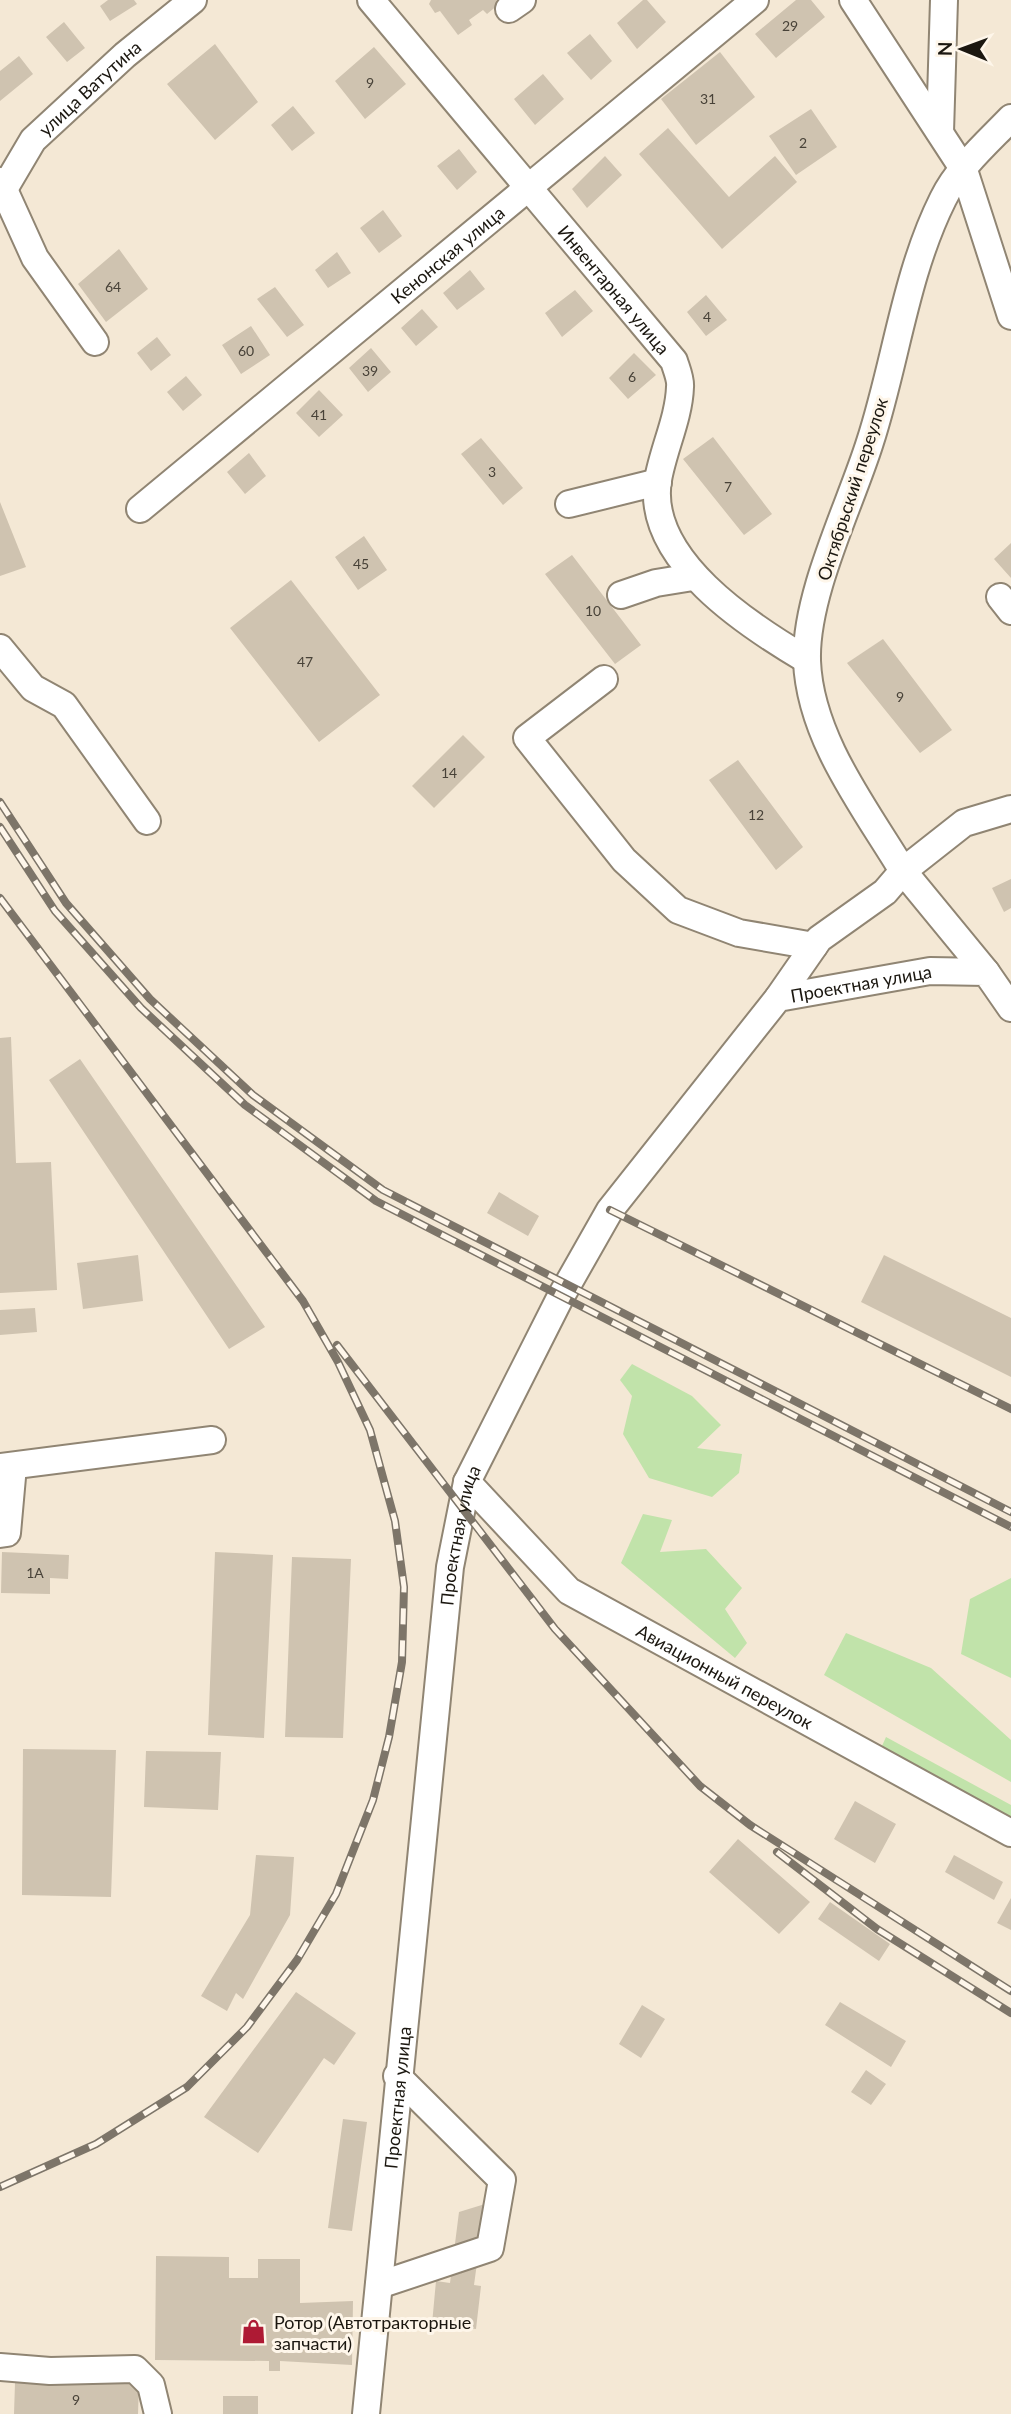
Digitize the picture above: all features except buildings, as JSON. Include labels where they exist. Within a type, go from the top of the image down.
[{"type":"street","name":"улица Ватутина","points":[[1,190],[33,140],[125,54],[194,0]]},
{"type":"street","name":"Инвентарная улица","points":[[371,0],[674,360],[681,385],[658,482],[658,505],[667,532],[693,577],[775,642],[807,660]]},
{"type":"street","name":"Кенонская улица","points":[[141,509],[755,0]]},
{"type":"street","points":[[853,0],[964,170],[1011,316]]},
{"type":"street","points":[[940,132],[944,0]]},
{"type":"street","name":"Октябрьский переулок","points":[[986,972],[903,871],[833,754],[813,695],[807,660],[816,600],[871,440],[912,278],[943,197],[1011,117]]},
{"type":"street","points":[[1,190],[34,258],[95,342]]},
{"type":"street","points":[[569,504],[658,482]]},
{"type":"street","points":[[621,595],[656,583],[693,577]]},
{"type":"street","points":[[0,648],[33,688],[64,705],[147,821]]},
{"type":"street","points":[[604,679],[527,738],[624,860],[678,910],[739,933],[814,946]]},
{"type":"street","points":[[778,998],[820,939],[885,892],[903,871],[964,823],[1011,809]]},
{"type":"street","name":"Проектная улица","points":[[366,2414],[397,2076],[421,1871],[450,1567],[467,1482],[560,1297],[610,1210],[778,998],[930,971],[986,972]]},
{"type":"street","points":[[986,972],[1011,1008]]},
{"type":"street","points":[[0,1534],[7,1534],[6,1466],[212,1440]]},
{"type":"street","name":"Авиационный переулок","points":[[467,1482],[569,1591],[1011,1833]]},
{"type":"street","points":[[379,2285],[490,2248],[502,2180],[397,2076]]},
{"type":"street","points":[[0,2367],[50,2371],[135,2369],[151,2385],[158,2414]]},
{"type":"green space","points":[[632,1364],[692,1396],[721,1425],[697,1448],[742,1454],[739,1473],[712,1497],[649,1478],[623,1434],[632,1396],[620,1380]]},
{"type":"green space","points":[[643,1514],[672,1520],[660,1552],[706,1549],[742,1588],[725,1609],[747,1643],[735,1658],[621,1563]]},
{"type":"green space","points":[[1011,1578],[1011,1678],[961,1654],[970,1599]]},
{"type":"green space","points":[[846,1633],[931,1668],[1011,1740],[1011,1782],[824,1675]]},
{"type":"green space","points":[[886,1737],[1011,1805],[1011,1821],[882,1746]]},
{"type":"railway","points":[[0,802],[66,903],[150,999],[253,1095],[383,1190],[1011,1512]]},
{"type":"railway","points":[[0,827],[55,911],[141,1008],[245,1105],[376,1201],[1011,1527]]},
{"type":"railway","points":[[0,898],[303,1301],[338,1362],[370,1430],[395,1521],[404,1587],[402,1662],[389,1737],[373,1800],[336,1894],[297,1960],[247,2027],[187,2087],[96,2144],[0,2187]]},
{"type":"railway","points":[[610,1210],[1011,1409]]},
{"type":"railway","points":[[337,1345],[555,1629],[700,1786],[750,1825],[1011,1991]]},
{"type":"railway","points":[[777,1852],[877,1929],[1011,2013]]},
{"type":"place","name":"Ротор (Автотракторные запчасти)","points":[[254,2332]]}]
